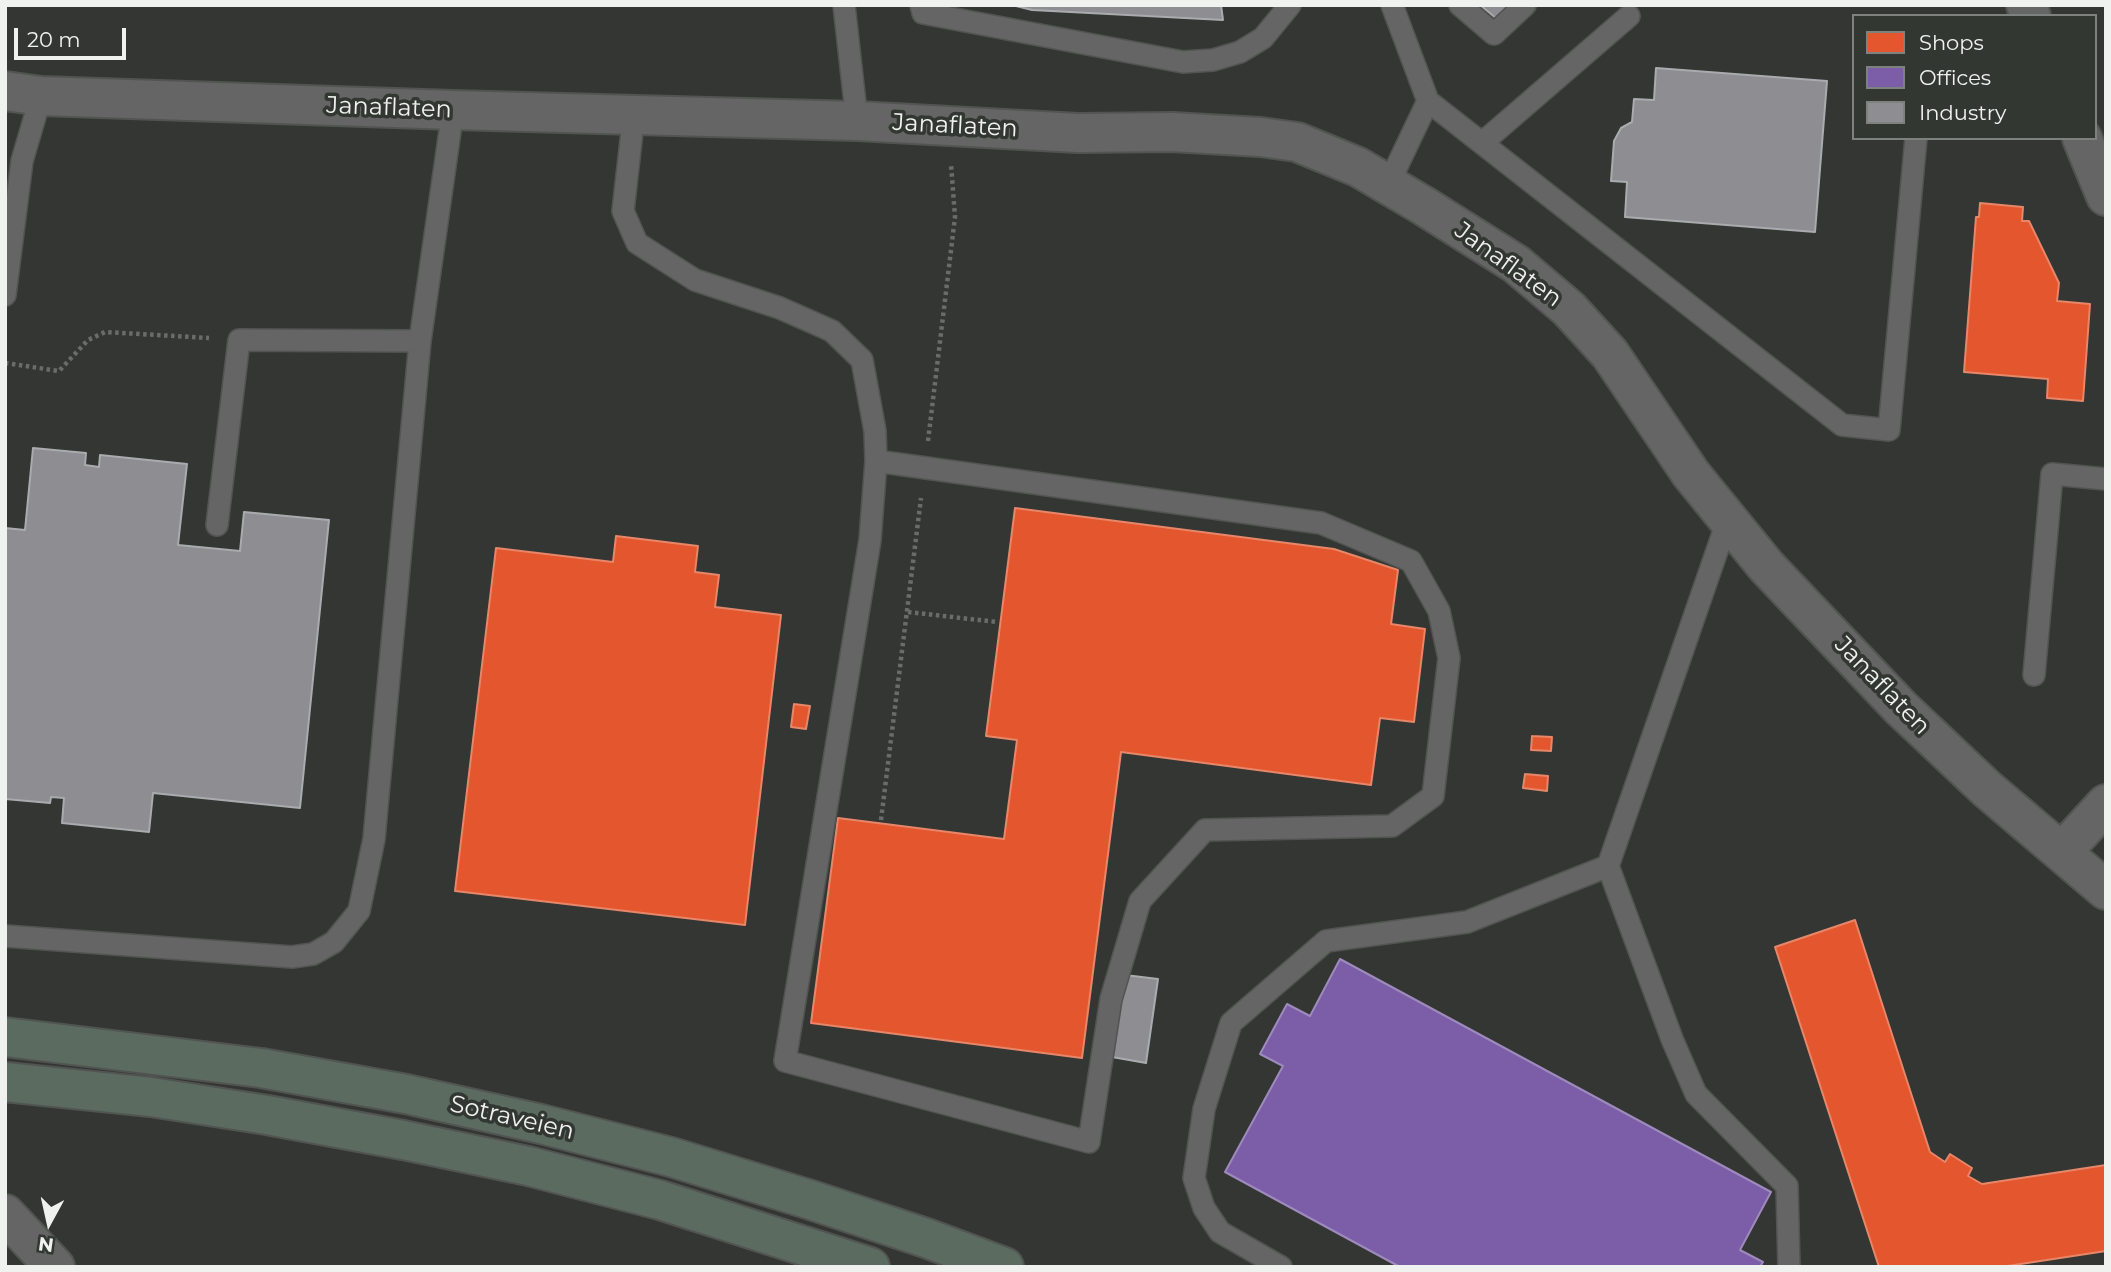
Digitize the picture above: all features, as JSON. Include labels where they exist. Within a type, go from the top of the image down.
[{"type":"highway","name":"Sotraveien","points":[[5,1037],[261,1068],[406,1094],[541,1124],[671,1157],[811,1200],[1004,1267]]},
{"type":"highway","name":"Sotraveien","points":[[5,1082],[151,1097],[254,1113],[528,1166],[660,1200],[870,1267]]},
{"type":"street","name":"Janaflaten","points":[[23,94],[857,121],[1078,133],[1172,132],[1297,142],[1358,167],[1388,185],[1516,264],[1569,309],[1610,354],[1692,474],[1766,566],[1901,708],[1987,789],[2106,890]]},
{"type":"street","points":[[2083,140],[2106,196]]},
{"type":"street","points":[[2062,852],[2106,804]]},
{"type":"street","points":[[5,1214],[55,1267]]},
{"type":"lane","name":"Janaflaten","points":[[844,5],[857,121]]},
{"type":"lane","points":[[921,5],[923,13],[1183,62],[1213,60],[1240,51],[1263,38],[1290,5]]},
{"type":"lane","points":[[1392,5],[1428,101],[1842,425],[1889,430],[1916,140]]},
{"type":"lane","points":[[1460,5],[1494,34],[1525,5]]},
{"type":"lane","points":[[1482,143],[1629,16]]},
{"type":"lane","points":[[5,295],[14,160],[23,94]]},
{"type":"lane","points":[[1388,185],[1428,101]]},
{"type":"lane","points":[[5,936],[292,957],[313,954],[334,942],[359,911],[374,839],[420,341],[453,110]]},
{"type":"lane","points":[[634,114],[623,211],[637,243],[695,280],[780,308],[832,331],[862,360],[875,431],[876,461],[870,540],[785,1061],[1089,1142],[1111,999],[1140,901],[1205,830],[1392,826],[1433,796],[1449,657],[1438,611],[1410,561],[1321,523],[876,461]]},
{"type":"lane","points":[[217,525],[239,340],[420,341]]},
{"type":"lane","points":[[2034,676],[2052,474],[2106,479]]},
{"type":"lane","points":[[1728,519],[1608,866],[1672,1039],[1696,1094],[1787,1186],[1789,1267]]},
{"type":"lane","points":[[1281,1267],[1220,1232],[1204,1208],[1194,1178],[1204,1110],[1231,1023],[1326,941],[1467,922],[1608,866]]},
{"type":"path","points":[[5,363],[59,371],[88,340],[105,332],[239,340]]},
{"type":"path","points":[[908,612],[997,622]]},
{"type":"building: Shops","points":[[1980,203],[2023,207],[2022,221],[2029,221],[2059,283],[2057,301],[2090,304],[2083,401],[2047,398],[2048,379],[1964,372],[1976,217],[1979,217]]},
{"type":"building: Shops","points":[[1015,508],[1334,549],[1398,570],[1391,624],[1425,629],[1414,722],[1380,718],[1371,785],[1121,752],[1082,1058],[811,1023],[838,818],[1004,839],[1017,740],[986,736]]},
{"type":"building: Shops","points":[[616,536],[698,546],[695,572],[719,575],[715,607],[781,615],[745,925],[455,891],[496,548],[613,562]]},
{"type":"building: Shops","points":[[794,704],[810,706],[806,729],[791,727]]},
{"type":"building: Shops","points":[[1532,736],[1552,737],[1551,751],[1531,750]]},
{"type":"building: Shops","points":[[1525,774],[1548,776],[1547,791],[1523,788]]},
{"type":"building: Shops","points":[[1855,920],[1930,1152],[1945,1162],[1950,1154],[1972,1168],[1968,1176],[1982,1184],[2106,1165],[2106,1251],[2001,1267],[1879,1267],[1775,947]]},
{"type":"building: Offices","points":[[1340,959],[1771,1192],[1740,1250],[1763,1262],[1760,1267],[1400,1267],[1225,1172],[1283,1066],[1260,1054],[1287,1004],[1310,1016]]},
{"type":"building: Industry","points":[[1012,5],[1221,5],[1223,20],[1032,10]]},
{"type":"building: Industry","points":[[1480,5],[1509,5],[1497,19]]},
{"type":"building: Industry","points":[[1656,68],[1827,81],[1815,232],[1625,217],[1627,182],[1611,181],[1614,141],[1621,128],[1632,122],[1634,99],[1654,100]]},
{"type":"building: Industry","points":[[33,448],[86,453],[85,465],[99,467],[100,455],[187,464],[178,545],[240,551],[244,512],[329,520],[300,808],[153,793],[149,832],[62,823],[64,798],[51,797],[50,803],[5,799],[5,528],[25,530]]},
{"type":"building: Industry","points":[[1125,975],[1158,979],[1146,1063],[1112,1057]]}]
